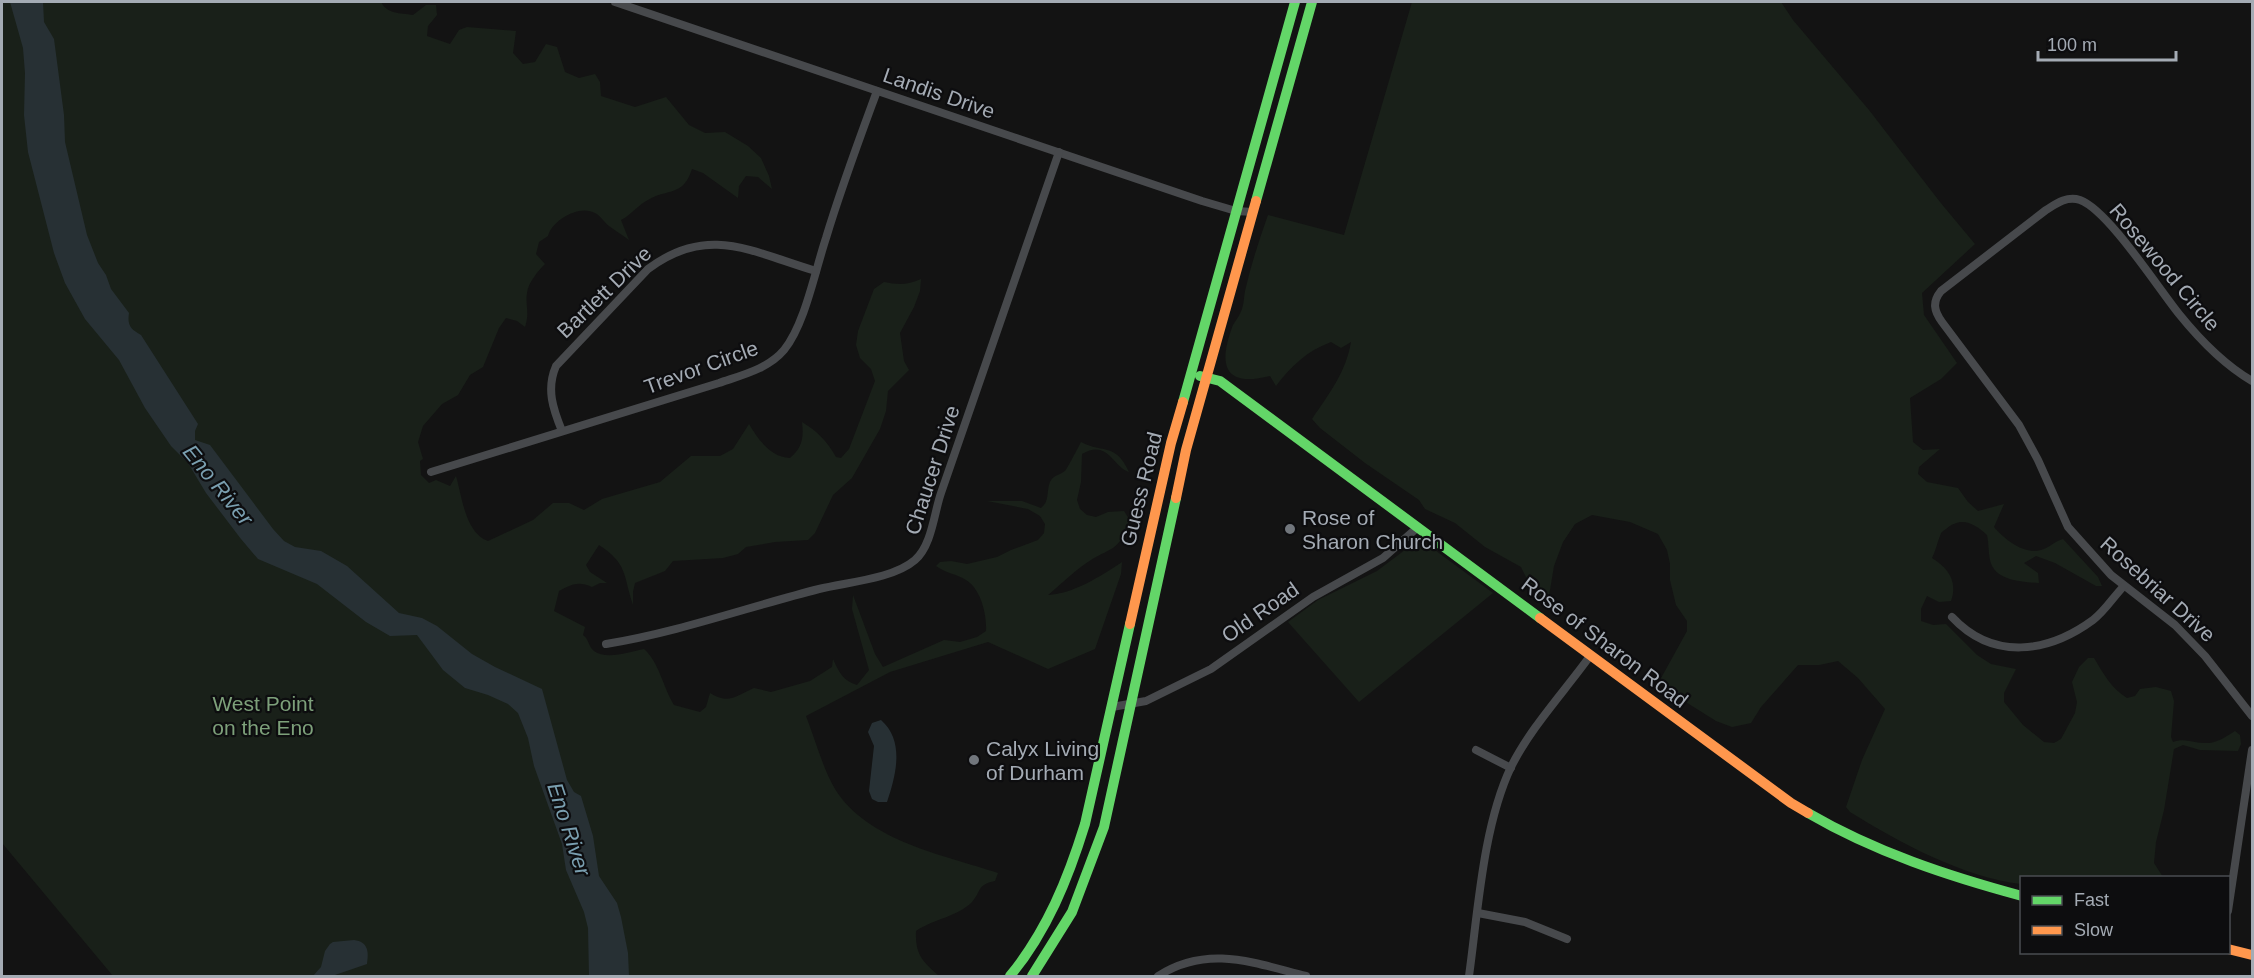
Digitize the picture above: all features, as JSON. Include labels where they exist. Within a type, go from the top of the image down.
[{"type":"main road","name":"Guess Road","points":[[1010,976],[1037,937],[1058,900],[1085,824],[1171,443],[1295,2]]},
{"type":"main road","name":"Guess Road","points":[[1032,976],[1072,912],[1104,827],[1170,520],[1206,378],[1312,2]]},
{"type":"main road","name":"Rose of Sharon Road","points":[[1191,374],[1220,381],[1772,789],[1833,827],[1904,861],[2020,895]]},
{"type":"main road","points":[[2230,949],[2253,956]]},
{"type":"street","name":"Landis Drive","points":[[615,2],[1236,211],[1253,213]]},
{"type":"street","name":"Trevor Circle","points":[[432,472],[719,383],[763,367],[774,360],[787,344],[805,305],[843,182],[877,91]]},
{"type":"street","name":"Chaucer Drive","points":[[606,644],[650,637],[817,590],[880,576],[904,567],[920,556],[1059,152]]},
{"type":"street","name":"Rosewood Circle","points":[[1934,302],[1941,291],[2046,210],[2067,199],[2082,201],[2116,231],[2201,340],[2237,372],[2253,381]]},
{"type":"street","name":"Bartlett Drive","points":[[562,431],[551,396],[552,376],[556,366],[648,269],[660,260],[688,248],[727,244],[816,272]]},
{"type":"street","name":"Rosebriar Drive","points":[[1934,302],[1934,308],[1942,322],[2012,413],[2027,437],[2068,526],[2099,563],[2124,586],[2175,625],[2205,656],[2253,716]]},
{"type":"street","name":"Old Road","points":[[1112,707],[1146,701],[1211,669],[1313,597],[1383,558],[1419,527]]},
{"type":"street","points":[[1952,617],[1961,627],[1982,640],[2009,648],[2022,649],[2055,642],[2077,631],[2099,615],[2124,586]]},
{"type":"street","points":[[1469,976],[1495,808],[1511,768],[1526,743],[1590,656]]},
{"type":"street","points":[[1476,750],[1511,768]]},
{"type":"street","points":[[2230,904],[2253,750]]},
{"type":"street","points":[[1478,913],[1525,922],[1567,939]]},
{"type":"street","points":[[1158,976],[1178,965],[1222,957],[1236,958],[1306,976]]},
{"type":"green space","name":"West Point on the Eno","points":[[2,2],[381,2],[390,11],[413,15],[426,5],[436,5],[437,15],[428,26],[427,36],[450,44],[459,30],[467,27],[516,31],[513,53],[523,64],[535,62],[546,44],[557,47],[565,72],[579,78],[595,74],[600,82],[601,96],[635,107],[666,97],[689,125],[705,133],[725,132],[748,146],[761,158],[772,189],[758,177],[746,176],[739,186],[738,198],[703,173],[692,169],[684,184],[679,188],[655,196],[621,220],[629,240],[597,214],[582,211],[561,219],[548,236],[539,242],[536,254],[545,264],[529,285],[525,327],[517,321],[506,318],[499,328],[483,367],[470,375],[458,395],[442,404],[423,426],[418,442],[423,459],[420,461],[421,475],[429,483],[436,480],[450,486],[456,476],[469,522],[480,537],[488,541],[533,520],[553,503],[569,503],[584,510],[602,499],[660,482],[691,456],[720,456],[733,449],[749,424],[771,451],[790,458],[801,442],[802,422],[821,437],[836,457],[841,458],[849,449],[875,381],[871,369],[860,358],[856,345],[858,331],[874,289],[884,282],[903,284],[921,279],[920,291],[914,307],[900,333],[904,361],[909,370],[888,391],[886,411],[880,429],[852,478],[833,495],[815,533],[808,540],[746,547],[738,554],[723,558],[673,561],[665,571],[635,583],[633,605],[620,564],[599,545],[586,565],[590,572],[607,583],[600,583],[592,587],[576,584],[559,591],[554,611],[585,627],[583,635],[594,651],[611,655],[644,649],[657,668],[674,705],[700,712],[706,707],[710,693],[728,699],[754,688],[771,692],[810,681],[832,667],[833,659],[842,675],[857,685],[869,670],[852,609],[853,595],[875,654],[883,667],[944,640],[960,642],[977,637],[986,631],[986,625],[982,603],[976,590],[966,580],[936,566],[940,562],[951,561],[967,564],[997,557],[1038,540],[1044,533],[1045,524],[1040,516],[1028,509],[987,501],[1022,501],[1041,508],[1046,502],[1051,480],[1065,471],[1081,442],[1114,452],[1119,456],[1129,472],[1104,452],[1091,450],[1082,454],[1081,482],[1077,500],[1080,509],[1087,515],[1096,517],[1108,512],[1124,511],[1129,519],[1122,538],[1113,548],[1085,564],[1048,595],[1077,588],[1122,562],[1121,574],[1095,649],[1048,669],[988,642],[890,672],[806,716],[835,789],[849,807],[866,822],[908,844],[998,873],[995,881],[985,884],[966,907],[916,931],[917,946],[921,957],[939,976],[113,976],[2,843]]},
{"type":"green space","points":[[1412,2],[1781,2],[1793,20],[1869,110],[1975,244],[1922,293],[1924,315],[1957,363],[1941,379],[1910,398],[1913,442],[1923,450],[1940,449],[1919,467],[1918,474],[1927,482],[1958,488],[1978,511],[2004,504],[1994,527],[2009,541],[2021,548],[2041,550],[2063,539],[2098,577],[2102,586],[2096,586],[2055,563],[2036,556],[2024,563],[2038,573],[2039,583],[2018,581],[2003,576],[1993,567],[1989,557],[1987,535],[1972,524],[1962,522],[1952,525],[1942,533],[1932,558],[1943,566],[1950,576],[1953,587],[1951,601],[1939,602],[1927,596],[1921,609],[1921,621],[1933,625],[1946,624],[1977,655],[1991,664],[2016,669],[2004,693],[2004,702],[2023,725],[2044,742],[2054,743],[2061,739],[2075,713],[2077,702],[2072,682],[2079,667],[2088,658],[2094,658],[2112,685],[2127,698],[2135,696],[2140,689],[2156,687],[2171,691],[2174,701],[2171,737],[2173,742],[2182,740],[2211,743],[2235,731],[2240,735],[2241,744],[2238,751],[2200,750],[2183,745],[2174,749],[2154,863],[2162,876],[2020,876],[2020,884],[1977,874],[1911,847],[1850,812],[1846,807],[1862,760],[1885,709],[1858,678],[1838,661],[1819,665],[1798,665],[1761,707],[1751,723],[1732,727],[1716,721],[1665,689],[1660,680],[1687,631],[1687,621],[1676,605],[1670,580],[1667,550],[1658,534],[1630,522],[1592,515],[1575,524],[1563,542],[1554,566],[1548,602],[1533,591],[1521,567],[1485,547],[1455,523],[1425,509],[1419,500],[1365,463],[1320,428],[1312,419],[1341,373],[1351,342],[1341,348],[1331,342],[1314,350],[1294,366],[1276,386],[1270,376],[1242,379],[1234,375],[1228,370],[1226,361],[1228,339],[1242,309],[1258,243],[1268,215],[1344,235]]},
{"type":"green space","points":[[1417,541],[1428,545],[1493,593],[1359,702],[1288,622],[1318,600],[1377,571]]},
{"type":"water","name":"Eno River","points":[[10,2],[43,2],[44,22],[54,39],[64,115],[65,142],[87,235],[111,289],[129,313],[130,327],[141,335],[198,424],[195,440],[210,445],[284,541],[295,547],[321,551],[347,566],[399,613],[422,618],[437,626],[472,654],[542,689],[567,780],[574,792],[581,796],[593,836],[599,876],[617,903],[628,953],[629,976],[589,976],[588,928],[584,912],[566,870],[562,844],[518,713],[508,704],[465,688],[443,670],[417,635],[390,636],[366,622],[317,584],[258,559],[206,493],[188,463],[171,446],[145,408],[119,360],[85,319],[65,283],[54,253],[28,152],[24,115],[23,48]]},
{"type":"water","points":[[881,720],[889,728],[896,748],[895,770],[887,802],[872,799],[869,791],[874,746],[868,732],[872,723]]},
{"type":"water","points":[[354,940],[365,945],[368,955],[367,964],[332,976],[313,976],[321,967],[325,951],[330,944]]},
{"type":"traffic: fast","points":[[1183,402],[1295,2]]},
{"type":"traffic: fast","points":[[1256,201],[1312,2]]},
{"type":"traffic: fast","points":[[1200,376],[1220,381],[1540,618]]},
{"type":"traffic: fast","points":[[1032,976],[1072,912],[1104,827],[1176,498]]},
{"type":"traffic: fast","points":[[1010,976],[1046,923],[1064,884],[1085,824],[1130,624]]},
{"type":"traffic: fast","points":[[1808,813],[1859,840],[1912,862],[2020,895]]},
{"type":"traffic: slow","points":[[1176,498],[1186,450],[1256,201]]},
{"type":"traffic: slow","points":[[1130,624],[1171,443],[1183,402]]},
{"type":"traffic: slow","points":[[1540,618],[1791,803],[1808,813]]},
{"type":"traffic: slow","points":[[2230,950],[2252,955]]},
{"type":"place","name":"Rose of Sharon Church","points":[[1290,529]]},
{"type":"place","name":"Calyx Living of Durham","points":[[974,760]]}]
